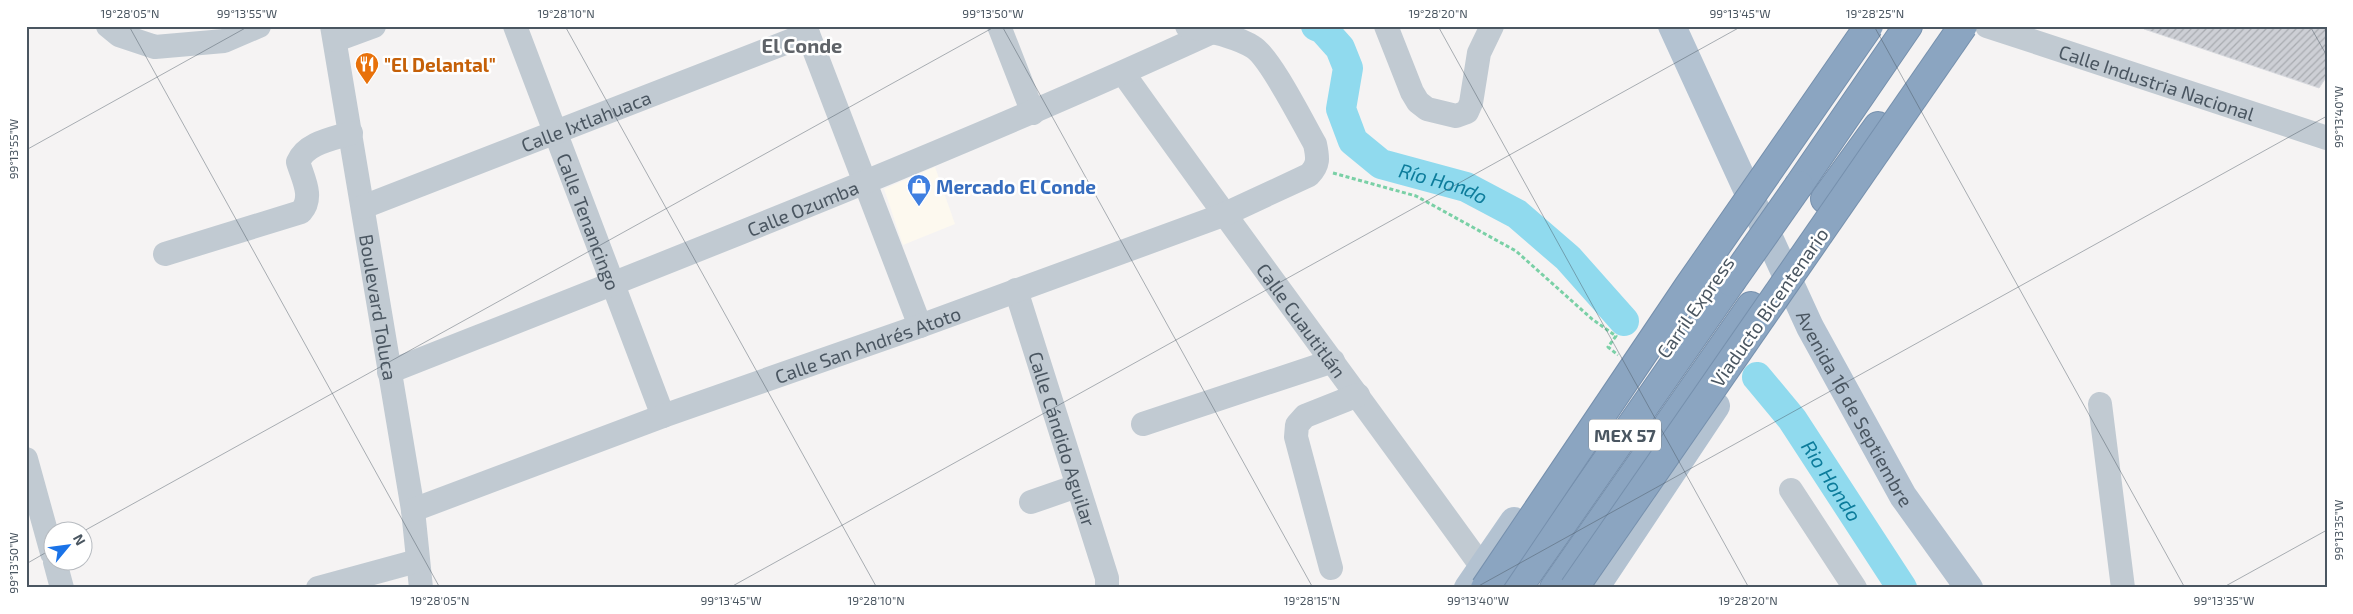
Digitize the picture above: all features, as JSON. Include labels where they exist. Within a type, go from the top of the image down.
[{"type":"highway","points":[[1478,581],[1688,287],[1869,26]]},
{"type":"highway","name":"Carril Express","points":[[1500,588],[1889,26]]},
{"type":"highway","name":"MEX 57","points":[[1518,588],[1908,26]]},
{"type":"highway","name":"MEX 57","points":[[1554,588],[1948,26]]},
{"type":"highway","name":"Viaducto Bicentenario","points":[[1574,588],[1963,26]]},
{"type":"highway","points":[[1588,488],[1615,363]]},
{"type":"main road","name":"Avenida 16 de Septiembre","points":[[1672,26],[1810,328],[1903,496],[1969,588]]},
{"type":"main road","points":[[1833,236],[1976,26]]},
{"type":"main road","points":[[1764,160],[1851,34]]},
{"type":"main road","points":[[1478,581],[1615,363],[1663,306],[1701,253]]},
{"type":"main road","points":[[1602,585],[1781,308]]},
{"type":"street","points":[[108,26],[118,35],[154,47],[224,41],[259,26]]},
{"type":"street","points":[[334,33],[374,26]]},
{"type":"street","name":"Calle Tenancingo","points":[[515,26],[663,416]]},
{"type":"street","points":[[999,26],[1033,114]]},
{"type":"street","points":[[1187,26],[1212,32],[1254,47],[1267,62],[1315,144],[1318,157],[1316,168]]},
{"type":"street","points":[[1386,26],[1412,92],[1418,102],[1427,109],[1456,116],[1466,112],[1471,103],[1480,54],[1492,26]]},
{"type":"street","name":"Calle Industria Nacional","points":[[1987,26],[2327,138]]},
{"type":"street","points":[[807,30],[864,184],[920,326]]},
{"type":"street","name":"Calle Ixtlahuaca","points":[[362,207],[556,133],[807,30]]},
{"type":"street","name":"Calle Ozumba","points":[[389,372],[864,184],[1033,114],[1212,32]]},
{"type":"street","name":"Boulevard Toluca","points":[[334,33],[413,510],[421,588]]},
{"type":"street","name":"Calle Cuautitlán","points":[[1122,74],[1223,215],[1358,395],[1478,581]]},
{"type":"street","points":[[165,254],[301,212],[308,204],[308,193],[298,162],[301,154],[309,148],[351,133]]},
{"type":"street","name":"Calle San Andrés Atoto","points":[[413,510],[663,416],[920,326],[1223,215],[1309,176],[1316,168]]},
{"type":"street","name":"Calle Cándido Aguilar","points":[[1016,290],[1107,578],[1107,588]]},
{"type":"street","points":[[1143,424],[1333,360]]},
{"type":"street","points":[[1332,568],[1296,437],[1297,425],[1305,416],[1358,395]]},
{"type":"street","points":[[2100,404],[2124,588]]},
{"type":"street","points":[[26,459],[43,522]]},
{"type":"street","points":[[1031,502],[1077,486]]},
{"type":"street","points":[[1791,490],[1855,588]]},
{"type":"street","points":[[318,588],[354,582],[418,561]]},
{"type":"street","points":[[58,572],[62,588]]},
{"type":"path","points":[[1316,168],[1416,196],[1516,251],[1592,319],[1616,336],[1615,363]]},
{"type":"shaded area","name":"Mercado El Conde","points":[[935,167],[955,224],[903,245],[884,189]]},
{"type":"building","points":[[2145,26],[2327,26],[2327,76],[2319,88],[2144,29]]},
{"type":"waterway","name":"Río Hondo","points":[[1316,26],[1323,29],[1340,48],[1348,68],[1341,109],[1353,141],[1381,164],[1466,187],[1517,214],[1568,258],[1624,321]]},
{"type":"waterway","name":"Rio Hondo","points":[[1757,377],[1792,419],[1902,588]]},
{"type":"place","name":"\"El Delantal\"","points":[[367,85]]},
{"type":"place","name":"Mercado El Conde","points":[[919,207]]},
{"type":"district","name":"El Conde","points":[[802,45]]}]
